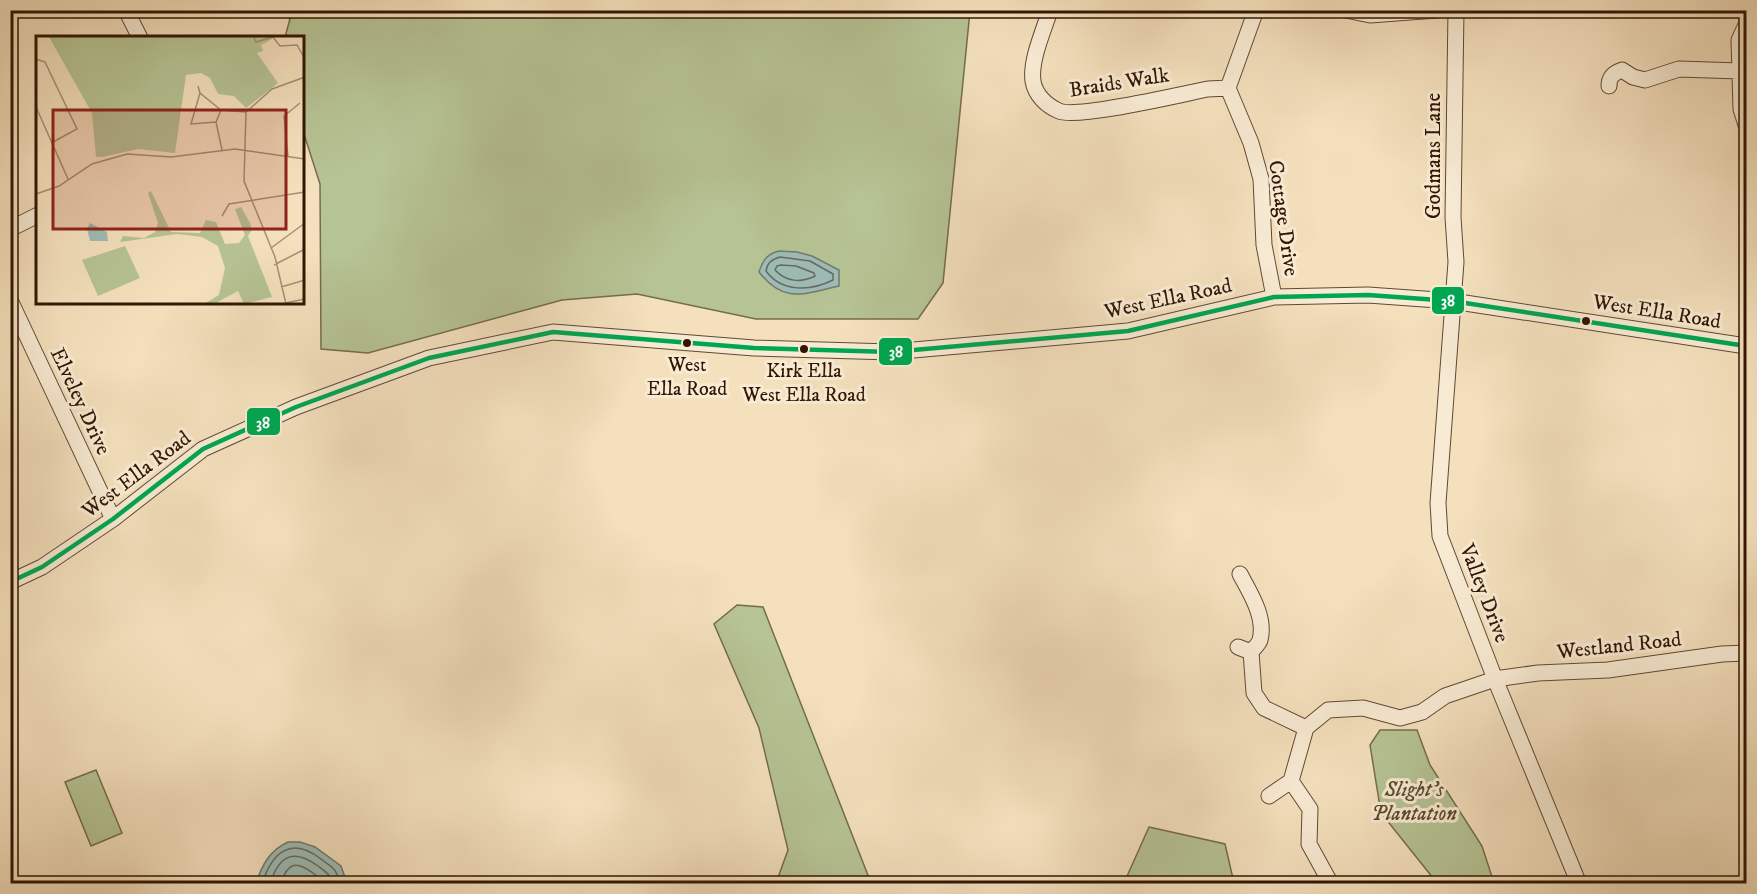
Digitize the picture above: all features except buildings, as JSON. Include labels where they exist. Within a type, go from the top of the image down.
[{"type":"street","points":[[126,10],[139,36]]},
{"type":"street","name":"Braids Walk","points":[[1050,10],[1035,56],[1033,82],[1041,99],[1061,112],[1086,112],[1208,89],[1228,88]]},
{"type":"street","points":[[1228,88],[1256,10]]},
{"type":"street","points":[[1346,10],[1370,15],[1437,10]]},
{"type":"street","name":"Godmans Lane","points":[[1452,301],[1456,262],[1453,217],[1456,10]]},
{"type":"street","points":[[1746,25],[1739,40],[1742,109],[1746,125]]},
{"type":"street","points":[[1609,86],[1609,79],[1614,72],[1622,70],[1645,80],[1679,69],[1740,71]]},
{"type":"street","name":"Cottage Drive","points":[[1228,88],[1251,143],[1261,180],[1264,245],[1274,297]]},
{"type":"street","points":[[10,229],[36,215]]},
{"type":"street","name":"West Ella Road","points":[[10,582],[42,567],[113,519],[203,448],[296,407],[429,358],[553,332],[754,348],[891,352],[1128,331],[1274,297],[1368,295],[1452,301],[1746,346]]},
{"type":"street","name":"Elveley Drive","points":[[10,300],[113,519]]},
{"type":"street","name":"Valley Drive","points":[[1452,301],[1438,504],[1440,536],[1495,679],[1579,884]]},
{"type":"street","points":[[1240,574],[1259,613],[1250,647],[1254,693],[1264,708],[1306,728],[1291,781],[1269,796]]},
{"type":"street","name":"Westland Road","points":[[1306,728],[1328,710],[1363,708],[1400,718],[1422,712],[1445,696],[1495,679],[1538,673],[1608,670],[1722,654],[1746,653]]},
{"type":"street","points":[[1291,781],[1310,809],[1309,844],[1331,884]]},
{"type":"green space","points":[[277,11],[970,11],[943,283],[918,319],[756,319],[637,294],[562,300],[368,353],[321,349],[320,184],[304,134],[304,36],[285,36],[290,19]]},
{"type":"green space","points":[[737,605],[763,607],[871,883],[776,883],[788,850],[759,728],[714,624]]},
{"type":"green space","name":"Slight's Plantation","points":[[1380,730],[1417,730],[1430,765],[1482,846],[1494,883],[1437,883],[1381,813],[1370,745]]},
{"type":"green space","points":[[96,770],[122,833],[91,846],[65,782]]},
{"type":"green space","points":[[1149,827],[1225,844],[1234,883],[1124,883]]},
{"type":"water","points":[[779,251],[812,256],[839,270],[839,286],[804,294],[786,293],[777,289],[759,272],[766,258]]},
{"type":"water","points":[[288,842],[300,842],[315,847],[341,866],[349,883],[256,883],[268,859],[276,849]]},
{"type":"transit line","name":"38","points":[[10,582],[42,567],[113,519],[203,449],[296,407],[429,358],[553,332],[754,348],[891,352],[1128,331],[1274,297],[1368,295],[1452,301],[1746,346]]},
{"type":"place","name":"West Ella Road","points":[[687,343]]},
{"type":"place","name":"Kirk Ella West Ella Road","points":[[804,349]]}]
